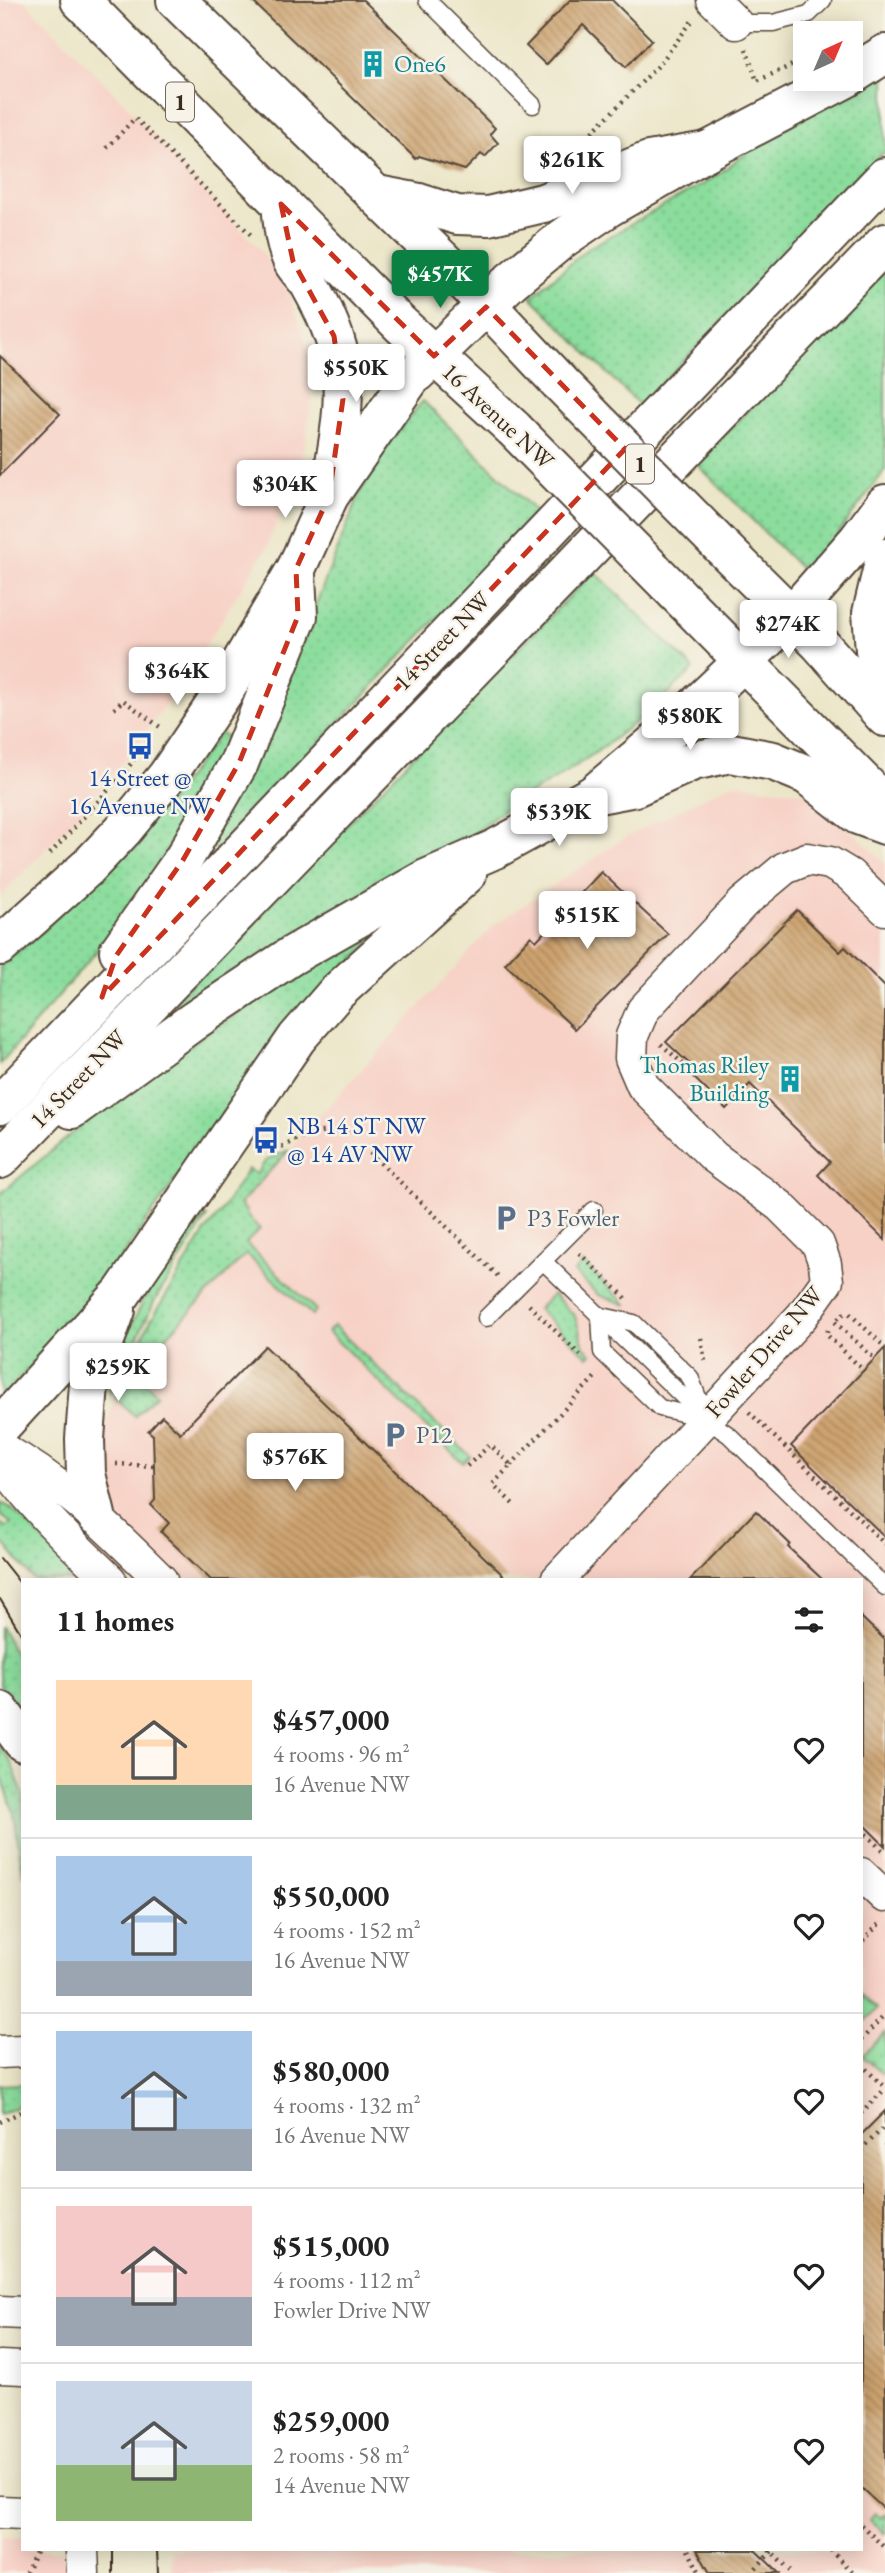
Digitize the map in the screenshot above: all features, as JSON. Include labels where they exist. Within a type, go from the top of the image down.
[{"type":"main road","name":"16 Avenue NW","points":[[79,0],[435,356],[514,429],[885,804]]},
{"type":"main road","name":"1","points":[[176,0],[464,281],[559,382],[791,616],[885,717]]},
{"type":"main road","points":[[863,68],[885,54]]},
{"type":"main road","points":[[0,946],[88,867],[123,830],[167,776],[225,691],[296,569],[329,495],[410,379],[511,281],[562,239],[609,208],[707,151],[822,91]]},
{"type":"main road","points":[[377,195],[419,203],[457,215],[488,216],[543,203],[649,161],[707,151]]},
{"type":"main road","name":"14 Street NW","points":[[0,1105],[885,177]]},
{"type":"main road","points":[[281,204],[285,239],[293,261],[309,284],[334,336],[341,366],[343,399],[340,432],[329,495]]},
{"type":"main road","name":"14 Street NW","points":[[0,1159],[885,243]]},
{"type":"main road","points":[[29,1129],[81,1104],[195,1020],[291,956],[426,879],[495,849],[593,794],[676,725],[791,616],[850,551],[885,504]]},
{"type":"main road","points":[[885,558],[872,613],[875,650],[885,698]]},
{"type":"main road","points":[[102,997],[116,956],[183,860],[239,762],[298,616],[296,569]]},
{"type":"main road","points":[[593,794],[635,787],[693,761],[731,753],[773,761],[807,775],[858,815],[885,825]]},
{"type":"main road","points":[[0,1427],[122,1293],[297,1038],[337,992],[495,849]]},
{"type":"main road","points":[[96,1515],[86,1474],[85,1439],[89,1384],[122,1293]]},
{"type":"main road","points":[[0,1711],[21,1739]]},
{"type":"street","points":[[702,10],[736,23]]},
{"type":"street","name":"Fowler Drive NW","points":[[559,1578],[815,1302],[827,1281],[818,1244],[780,1206],[714,1157],[643,1086],[631,1058],[632,1036],[643,1010],[743,904],[785,868],[807,859],[830,863],[850,875],[885,909]]},
{"type":"street","points":[[0,1448],[36,1468],[96,1515],[159,1578]]},
{"type":"street","points":[[0,1460],[10,1475],[71,1543],[108,1578]]},
{"type":"street","points":[[863,1877],[883,1909]]},
{"type":"street","points":[[0,2052],[21,2051]]},
{"type":"street","points":[[0,2312],[21,2313]]},
{"type":"street","points":[[0,2367],[21,2368]]},
{"type":"street","points":[[0,2512],[21,2514]]},
{"type":"street","points":[[82,2551],[83,2573]]},
{"type":"lane","points":[[427,0],[533,105]]},
{"type":"lane","points":[[736,23],[772,23],[809,14],[823,0]]},
{"type":"lane","points":[[486,1318],[594,1210]]},
{"type":"lane","points":[[543,1261],[600,1315],[634,1323],[690,1377],[706,1419]]},
{"type":"lane","points":[[600,1315],[602,1352],[660,1408],[706,1419],[729,1435],[885,1587]]},
{"type":"path","points":[[577,164],[578,151],[587,137],[659,65],[702,10]]},
{"type":"path","points":[[748,55],[757,81],[793,65]]},
{"type":"path","points":[[107,148],[135,118],[258,243]]},
{"type":"path","points":[[114,709],[123,700],[160,727]]},
{"type":"path","points":[[43,862],[122,775],[167,716]]},
{"type":"path","points":[[259,1142],[272,1150],[307,1135],[331,1131],[349,1132]]},
{"type":"path","points":[[370,1153],[502,1279]]},
{"type":"path","points":[[574,1248],[628,1300]]},
{"type":"path","points":[[864,1371],[827,1335],[835,1322],[843,1314],[849,1314],[885,1348]]},
{"type":"path","points":[[835,1322],[875,1359]]},
{"type":"path","points":[[701,1338],[707,1369]]},
{"type":"path","points":[[515,1506],[493,1484],[600,1372]]},
{"type":"path","points":[[746,1409],[885,1544]]},
{"type":"path","points":[[467,1466],[490,1445],[511,1465]]},
{"type":"path","points":[[112,1464],[154,1466]]},
{"type":"path","points":[[863,1831],[885,1853]]},
{"type":"path","points":[[863,1941],[883,1909]]},
{"type":"path","points":[[863,2038],[885,2015]]},
{"type":"path","points":[[863,2066],[885,2088],[863,2111]]},
{"type":"path","points":[[0,2122],[21,2112]]},
{"type":"path","points":[[863,2148],[885,2126]]},
{"type":"path","points":[[863,2527],[885,2548]]},
{"type":"path","points":[[26,2573],[37,2551]]},
{"type":"path","points":[[689,2551],[700,2573]]},
{"type":"path","points":[[751,2573],[771,2551],[792,2573]]},
{"type":"path","points":[[832,2551],[854,2573]]},
{"type":"highlighted area","points":[[281,204],[434,356],[486,307],[625,449],[102,997],[116,956],[183,860],[239,763],[298,616],[296,569],[329,496],[343,399],[334,336],[293,261]]},
{"type":"shaded area","points":[[0,0],[23,0],[133,112],[258,247],[286,285],[309,351],[312,399],[304,450],[266,549],[193,666],[129,755],[73,821],[0,897]]},
{"type":"shaded area","points":[[733,783],[807,793],[821,801],[885,863],[885,2573],[171,2573],[171,2551],[863,2551],[863,1578],[28,1578],[3,1540],[105,1433],[130,1361],[239,1204],[494,925],[628,836]]},
{"type":"shaded area","points":[[0,2537],[21,2538],[21,2551],[61,2551],[71,2573],[0,2573]]},
{"type":"green space","points":[[885,68],[885,151],[640,406],[531,297],[587,249],[715,177],[751,149],[847,91],[863,91],[863,81]]},
{"type":"green space","points":[[885,270],[885,470],[834,539],[804,572],[697,464]]},
{"type":"green space","points":[[423,401],[536,512],[218,852],[209,844],[303,637],[359,495],[393,437]]},
{"type":"green space","points":[[594,571],[694,669],[608,743],[488,821],[462,845],[183,1010],[175,1001]]},
{"type":"green space","points":[[220,733],[233,741],[225,759],[121,923],[0,1064],[0,966],[44,930],[180,787]]},
{"type":"green space","points":[[369,925],[378,933],[243,1084],[87,1306],[0,1400],[0,1194],[129,1086]]},
{"type":"green space","points":[[289,1150],[240,1204],[247,1212],[246,1215],[260,1229],[246,1243],[316,1310],[312,1315],[246,1254],[159,1344],[155,1340],[130,1366],[157,1394],[135,1416],[115,1398],[147,1327],[206,1230],[248,1169],[257,1174],[266,1160]]},
{"type":"green space","points":[[205,1216],[207,1217],[155,1300],[111,1393],[103,1384],[155,1277]]},
{"type":"green space","points":[[583,1263],[627,1305],[598,1295],[574,1272]]},
{"type":"green space","points":[[553,1294],[575,1316],[584,1346],[591,1354],[588,1357],[538,1309]]},
{"type":"green space","points":[[334,1326],[470,1456],[463,1463],[328,1332]]},
{"type":"green space","points":[[0,1503],[11,1508],[83,1578],[32,1578],[0,1539],[0,1523],[6,1528],[11,1523],[0,1515]]},
{"type":"green space","points":[[0,1626],[21,1664],[21,1709],[0,1685]]},
{"type":"green space","points":[[0,1743],[21,1789],[21,1862],[14,1813],[0,1771]]},
{"type":"green space","points":[[863,1997],[876,2009],[863,2023]]},
{"type":"green space","points":[[885,2033],[885,2071],[882,2074],[863,2055]]},
{"type":"green space","points":[[21,2084],[21,2105],[0,2115],[0,2085]]},
{"type":"green space","points":[[875,2513],[880,2517],[885,2513],[885,2535],[869,2519]]},
{"type":"building","name":"One6","points":[[251,0],[363,0],[495,128],[490,134],[498,143],[485,157],[481,154],[465,170],[419,156],[416,159]]},
{"type":"building","points":[[570,0],[612,0],[652,40],[626,67],[583,25],[546,65],[526,46]]},
{"type":"building","points":[[0,356],[60,414],[0,475]]},
{"type":"building","points":[[601,872],[668,934],[575,1029],[505,964],[531,936],[536,941]]},
{"type":"building","name":"Thomas Riley Building","points":[[797,910],[840,952],[845,947],[885,987],[885,1240],[818,1175],[830,1162],[750,1084],[726,1109],[689,1073],[694,1068],[666,1042]]},
{"type":"building","points":[[265,1346],[506,1578],[209,1578],[161,1532],[169,1523],[151,1505],[155,1500],[153,1435],[148,1431],[162,1416],[180,1433]]},
{"type":"building","points":[[885,1348],[885,1537],[791,1446]]},
{"type":"building","points":[[756,1511],[821,1578],[692,1578]]},
{"type":"building","points":[[863,1619],[885,1640],[885,1846],[863,1824]]},
{"type":"building","points":[[885,2111],[885,2510],[863,2490],[863,2133]]},
{"type":"building","points":[[698,2551],[756,2551],[779,2573],[710,2573]]},
{"type":"tram line","points":[[0,1558],[21,1584]]},
{"type":"tram line","points":[[0,1599],[21,1634]]},
{"type":"tram line","points":[[113,2551],[113,2573]]},
{"type":"tram line","points":[[157,2551],[158,2573]]},
{"type":"place","name":"One6","points":[[373,64]]},
{"type":"place","name":"14 Street @ 16 Avenue NW","points":[[140,746]]},
{"type":"place","name":"Thomas Riley Building","points":[[790,1079]]},
{"type":"place","name":"NB 14 ST NW @ 14 AV NW","points":[[266,1140]]},
{"type":"place","name":"P3 Fowler","points":[[506,1218]]},
{"type":"place","name":"P12","points":[[395,1435]]}]
